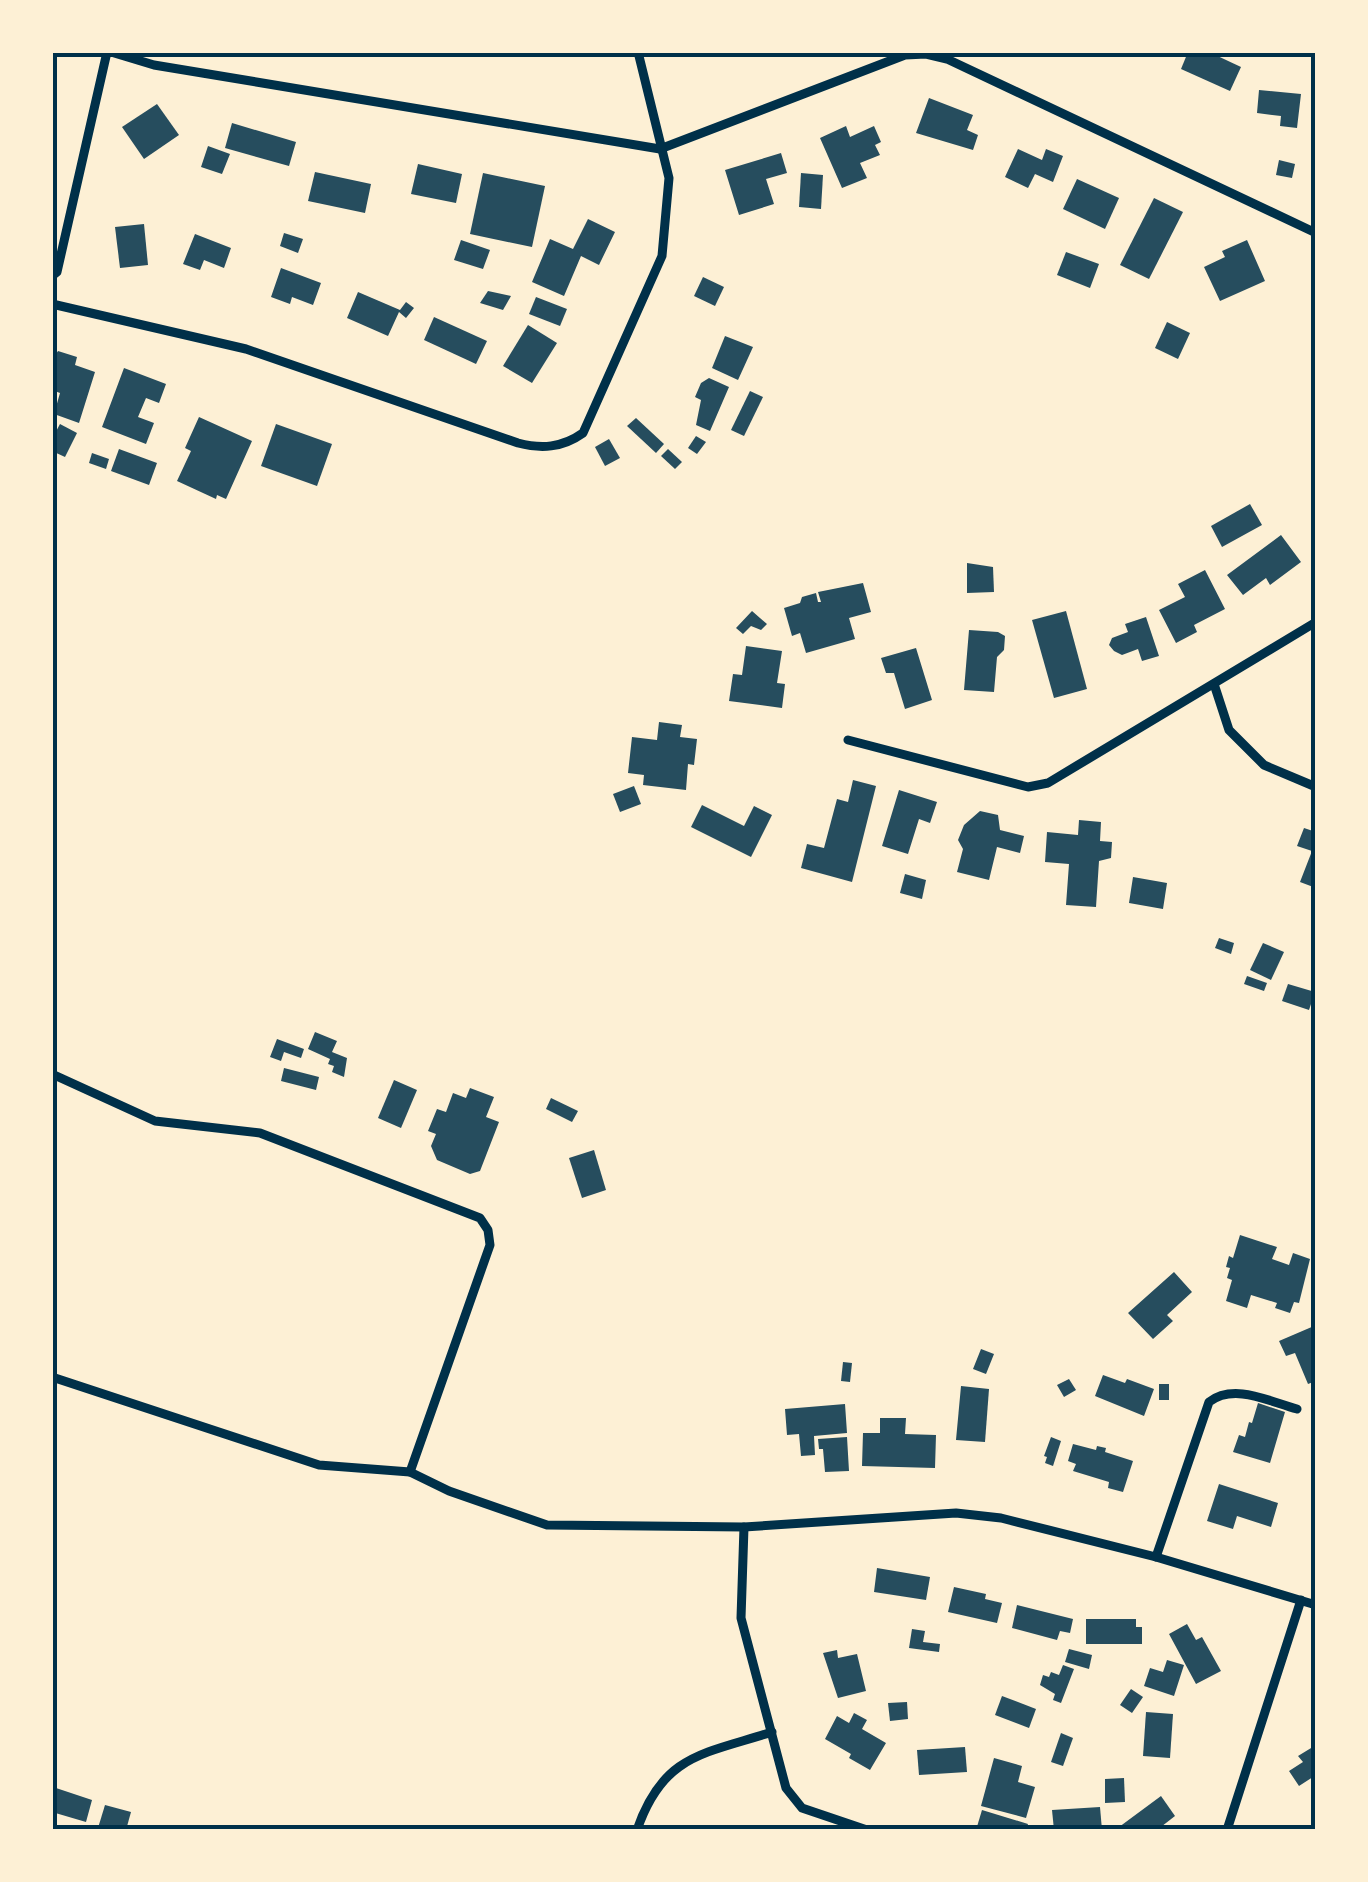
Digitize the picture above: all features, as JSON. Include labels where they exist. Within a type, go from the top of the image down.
[{"type":"street","points":[[52,276],[57,272],[109,52],[154,65],[660,149],[905,55],[926,54],[947,59],[1316,233]]},
{"type":"street","points":[[52,304],[246,350],[518,443],[546,447],[563,444],[583,434],[662,256],[669,178],[638,52]]},
{"type":"street","points":[[848,740],[1028,787],[1048,783],[1316,622]]},
{"type":"street","points":[[1214,684],[1229,730],[1264,764],[1316,787]]},
{"type":"street","points":[[52,1074],[155,1121],[260,1133],[480,1218],[488,1230],[490,1245],[410,1472]]},
{"type":"street","points":[[52,1378],[319,1465],[410,1472],[449,1492],[547,1525],[744,1528],[956,1513],[1002,1518],[1156,1557],[1316,1604]]},
{"type":"street","points":[[1156,1557],[1209,1402],[1220,1394],[1234,1392],[1296,1409]]},
{"type":"street","points":[[744,1528],[742,1618],[786,1788],[802,1808],[867,1830]]},
{"type":"street","points":[[1227,1830],[1302,1600]]},
{"type":"street","points":[[637,1830],[647,1800],[668,1773],[702,1754],[772,1732]]},
{"type":"building","points":[[1188,52],[1209,52],[1241,67],[1230,91],[1181,69]]},
{"type":"building","points":[[1259,90],[1301,94],[1297,128],[1280,126],[1281,116],[1257,113]]},
{"type":"building","points":[[929,98],[973,115],[967,130],[978,135],[973,150],[916,133]]},
{"type":"building","points":[[157,104],[179,135],[144,159],[122,127]]},
{"type":"building","points":[[232,123],[296,142],[289,166],[225,148]]},
{"type":"building","points":[[846,126],[850,137],[874,126],[881,142],[875,145],[880,155],[860,163],[867,178],[842,188],[820,138]]},
{"type":"building","points":[[208,146],[230,154],[222,174],[201,167]]},
{"type":"building","points":[[1018,149],[1042,160],[1046,149],[1063,156],[1053,182],[1035,174],[1028,188],[1005,177]]},
{"type":"building","points":[[781,153],[787,173],[766,179],[774,204],[739,215],[725,170]]},
{"type":"building","points":[[1279,160],[1295,164],[1292,178],[1276,175]]},
{"type":"building","points":[[418,164],[462,174],[456,203],[411,194]]},
{"type":"building","points":[[315,172],[371,184],[365,213],[308,201]]},
{"type":"building","points":[[483,173],[545,186],[532,247],[470,234]]},
{"type":"building","points":[[801,173],[823,175],[821,209],[799,207]]},
{"type":"building","points":[[1077,179],[1119,198],[1105,229],[1063,209]]},
{"type":"building","points":[[1154,198],[1183,212],[1149,279],[1120,265]]},
{"type":"building","points":[[588,219],[615,232],[599,265],[581,256],[564,296],[532,282],[550,239],[573,249]]},
{"type":"building","points":[[144,224],[148,265],[120,268],[115,227]]},
{"type":"building","points":[[284,233],[303,239],[298,253],[280,246]]},
{"type":"building","points":[[195,234],[231,248],[224,268],[204,260],[200,270],[183,264]]},
{"type":"building","points":[[461,240],[490,250],[483,269],[454,260]]},
{"type":"building","points":[[1247,240],[1265,281],[1220,301],[1204,267],[1225,257],[1222,251]]},
{"type":"building","points":[[1066,252],[1099,264],[1090,288],[1057,275]]},
{"type":"building","points":[[281,268],[321,283],[313,305],[292,297],[290,304],[271,297]]},
{"type":"building","points":[[703,277],[724,287],[715,306],[694,296]]},
{"type":"building","points":[[488,291],[511,296],[503,310],[480,303]]},
{"type":"building","points":[[358,292],[400,310],[406,302],[414,308],[406,318],[399,312],[388,336],[347,318]]},
{"type":"building","points":[[536,297],[567,309],[560,326],[529,314]]},
{"type":"building","points":[[434,317],[487,341],[476,364],[424,340]]},
{"type":"building","points":[[1167,322],[1190,333],[1178,359],[1155,348]]},
{"type":"building","points":[[528,325],[557,343],[532,383],[503,366]]},
{"type":"building","points":[[725,336],[753,347],[738,380],[712,368]]},
{"type":"building","points":[[58,351],[77,357],[75,365],[95,372],[79,423],[54,414],[60,393],[52,390],[52,360]]},
{"type":"building","points":[[124,368],[166,384],[159,403],[146,398],[138,417],[154,423],[146,444],[102,427]]},
{"type":"building","points":[[709,378],[729,387],[710,431],[696,425],[701,400],[695,397],[701,383]]},
{"type":"building","points":[[750,391],[763,397],[744,436],[731,430]]},
{"type":"building","points":[[199,417],[252,441],[226,499],[217,495],[216,499],[177,481],[191,451],[185,448]]},
{"type":"building","points":[[636,418],[664,444],[656,453],[627,426]]},
{"type":"building","points":[[60,424],[77,433],[65,457],[52,451],[52,439]]},
{"type":"building","points":[[276,424],[332,444],[317,486],[261,466]]},
{"type":"building","points":[[696,436],[706,442],[697,454],[688,448]]},
{"type":"building","points":[[609,439],[620,458],[605,466],[595,447]]},
{"type":"building","points":[[119,449],[157,463],[149,485],[111,471]]},
{"type":"building","points":[[668,449],[682,462],[675,469],[661,456]]},
{"type":"building","points":[[92,453],[109,459],[106,469],[89,463]]},
{"type":"building","points":[[1250,504],[1262,525],[1222,547],[1211,526]]},
{"type":"building","points":[[1281,535],[1301,562],[1270,585],[1266,578],[1243,595],[1227,575]]},
{"type":"building","points":[[967,563],[993,567],[994,592],[967,593]]},
{"type":"building","points":[[1205,570],[1225,609],[1194,625],[1197,632],[1176,643],[1159,610],[1185,597],[1178,584]]},
{"type":"building","points":[[863,583],[871,612],[849,618],[855,639],[806,653],[800,633],[792,636],[784,608],[816,593],[821,602],[818,592]]},
{"type":"building","points":[[752,611],[767,624],[761,630],[751,626],[743,634],[736,628]]},
{"type":"building","points":[[1066,611],[1087,689],[1054,698],[1032,620]]},
{"type":"building","points":[[1146,617],[1159,656],[1142,661],[1138,649],[1122,655],[1114,651],[1109,645],[1112,638],[1128,632],[1125,624]]},
{"type":"building","points":[[969,630],[1005,636],[1004,650],[997,657],[994,692],[964,690]]},
{"type":"building","points":[[746,646],[782,651],[777,683],[785,684],[782,708],[729,701],[733,674],[742,675]]},
{"type":"building","points":[[916,648],[932,700],[905,709],[894,673],[886,673],[881,658]]},
{"type":"building","points":[[659,722],[682,725],[680,737],[697,739],[694,765],[688,764],[686,790],[643,785],[644,775],[628,773],[632,737],[657,740]]},
{"type":"building","points":[[853,780],[876,786],[852,882],[801,868],[807,844],[824,848],[837,799],[848,802]]},
{"type":"building","points":[[634,786],[641,804],[620,812],[613,794]]},
{"type":"building","points":[[899,790],[937,802],[930,823],[919,819],[908,854],[882,846]]},
{"type":"building","points":[[702,805],[744,826],[754,806],[772,815],[751,857],[691,827]]},
{"type":"building","points":[[980,811],[998,815],[1000,830],[1024,836],[1020,853],[997,847],[989,880],[957,872],[963,849],[958,840],[964,825]]},
{"type":"building","points":[[1079,820],[1101,822],[1100,841],[1112,842],[1111,858],[1099,861],[1096,907],[1066,905],[1069,864],[1045,862],[1047,832],[1078,835]]},
{"type":"building","points":[[1304,828],[1316,832],[1316,888],[1300,882],[1312,851],[1297,846]]},
{"type":"building","points":[[905,874],[926,880],[922,899],[900,893]]},
{"type":"building","points":[[1133,877],[1167,883],[1163,909],[1129,903]]},
{"type":"building","points":[[1219,938],[1234,943],[1231,954],[1215,948]]},
{"type":"building","points":[[1263,943],[1284,952],[1271,980],[1250,970]]},
{"type":"building","points":[[1247,976],[1267,983],[1264,991],[1244,984]]},
{"type":"building","points":[[1288,984],[1315,992],[1309,1010],[1282,1001]]},
{"type":"building","points":[[315,1032],[337,1041],[332,1052],[347,1058],[344,1077],[332,1072],[330,1059],[308,1049]]},
{"type":"building","points":[[277,1039],[304,1049],[301,1058],[284,1052],[281,1061],[270,1057]]},
{"type":"building","points":[[284,1068],[319,1077],[316,1090],[281,1081]]},
{"type":"building","points":[[394,1080],[417,1090],[401,1128],[378,1118]]},
{"type":"building","points":[[470,1088],[494,1097],[486,1117],[499,1122],[480,1171],[470,1174],[437,1160],[431,1146],[436,1134],[428,1131],[437,1109],[446,1112],[453,1093],[466,1098]]},
{"type":"building","points":[[551,1098],[578,1111],[572,1122],[546,1109]]},
{"type":"building","points":[[594,1150],[606,1190],[582,1198],[569,1158]]},
{"type":"building","points":[[1240,1235],[1277,1247],[1272,1259],[1289,1265],[1293,1253],[1310,1259],[1299,1303],[1294,1302],[1290,1313],[1275,1308],[1277,1303],[1251,1295],[1247,1308],[1226,1301],[1232,1280],[1227,1278],[1230,1268],[1226,1267]]},
{"type":"building","points":[[1174,1272],[1192,1292],[1167,1315],[1173,1321],[1153,1339],[1128,1313]]},
{"type":"building","points":[[1314,1326],[1316,1381],[1308,1384],[1295,1353],[1286,1356],[1279,1341]]},
{"type":"building","points":[[981,1349],[994,1354],[986,1374],[973,1369]]},
{"type":"building","points":[[843,1362],[852,1363],[850,1382],[841,1381]]},
{"type":"building","points":[[1103,1375],[1154,1389],[1144,1416],[1095,1396]]},
{"type":"building","points":[[1069,1379],[1076,1390],[1064,1397],[1057,1385]]},
{"type":"building","points":[[1159,1384],[1169,1384],[1169,1400],[1159,1400]]},
{"type":"building","points":[[961,1386],[989,1389],[985,1442],[956,1440]]},
{"type":"building","points":[[1258,1403],[1285,1412],[1270,1463],[1233,1452],[1239,1435],[1245,1437]]},
{"type":"building","points":[[845,1404],[847,1433],[814,1436],[815,1455],[801,1456],[799,1434],[787,1435],[785,1409]]},
{"type":"building","points":[[880,1418],[906,1418],[905,1434],[936,1435],[935,1468],[862,1466],[863,1433],[880,1433]]},
{"type":"building","points":[[847,1437],[849,1471],[825,1472],[818,1439]]},
{"type":"building","points":[[1051,1437],[1061,1441],[1053,1466],[1045,1463],[1044,1456]]},
{"type":"building","points":[[1073,1444],[1096,1450],[1097,1446],[1106,1448],[1105,1452],[1133,1461],[1123,1492],[1108,1488],[1109,1482],[1073,1471],[1076,1464],[1068,1461]]},
{"type":"building","points":[[1219,1484],[1278,1503],[1271,1527],[1237,1516],[1233,1529],[1207,1521]]},
{"type":"building","points":[[877,1568],[930,1577],[926,1600],[874,1592]]},
{"type":"building","points":[[954,1587],[986,1594],[985,1599],[1002,1603],[997,1623],[948,1612]]},
{"type":"building","points":[[1017,1605],[1073,1619],[1070,1633],[1060,1631],[1057,1640],[1012,1628]]},
{"type":"building","points":[[1086,1619],[1136,1619],[1136,1627],[1142,1627],[1142,1644],[1086,1644]]},
{"type":"building","points":[[1187,1624],[1196,1640],[1202,1637],[1221,1671],[1196,1684],[1169,1634]]},
{"type":"building","points":[[912,1629],[925,1631],[923,1642],[940,1644],[939,1652],[909,1648]]},
{"type":"building","points":[[1069,1649],[1092,1655],[1089,1669],[1065,1662]]},
{"type":"building","points":[[837,1650],[838,1658],[857,1654],[866,1691],[838,1698],[823,1653]]},
{"type":"building","points":[[1167,1660],[1184,1665],[1174,1696],[1144,1686],[1150,1668],[1163,1672]]},
{"type":"building","points":[[1063,1665],[1074,1669],[1061,1703],[1040,1685],[1043,1675],[1059,1675]]},
{"type":"building","points":[[1131,1689],[1143,1697],[1132,1713],[1120,1705]]},
{"type":"building","points":[[1002,1696],[1036,1709],[1029,1728],[995,1715]]},
{"type":"building","points":[[907,1702],[908,1719],[890,1721],[888,1703]]},
{"type":"building","points":[[1146,1712],[1173,1714],[1170,1758],[1143,1756]]},
{"type":"building","points":[[854,1713],[867,1720],[862,1729],[886,1743],[870,1770],[825,1739],[837,1716],[849,1723]]},
{"type":"building","points":[[1061,1733],[1073,1738],[1063,1766],[1051,1762]]},
{"type":"building","points":[[1316,1745],[1316,1775],[1299,1786],[1289,1771],[1303,1762],[1298,1756]]},
{"type":"building","points":[[965,1747],[967,1772],[919,1775],[917,1750]]},
{"type":"building","points":[[994,1758],[1022,1766],[1018,1782],[1035,1787],[1026,1818],[981,1806]]},
{"type":"building","points":[[1124,1778],[1125,1802],[1105,1803],[1105,1779]]},
{"type":"building","points":[[56,1788],[92,1800],[86,1822],[52,1812]]},
{"type":"building","points":[[1161,1796],[1175,1816],[1157,1830],[1115,1830]]},
{"type":"building","points":[[105,1805],[131,1812],[126,1830],[98,1828]]},
{"type":"building","points":[[1100,1807],[1102,1830],[1054,1830],[1052,1810]]},
{"type":"building","points":[[982,1810],[1028,1824],[1026,1830],[976,1830]]}]
